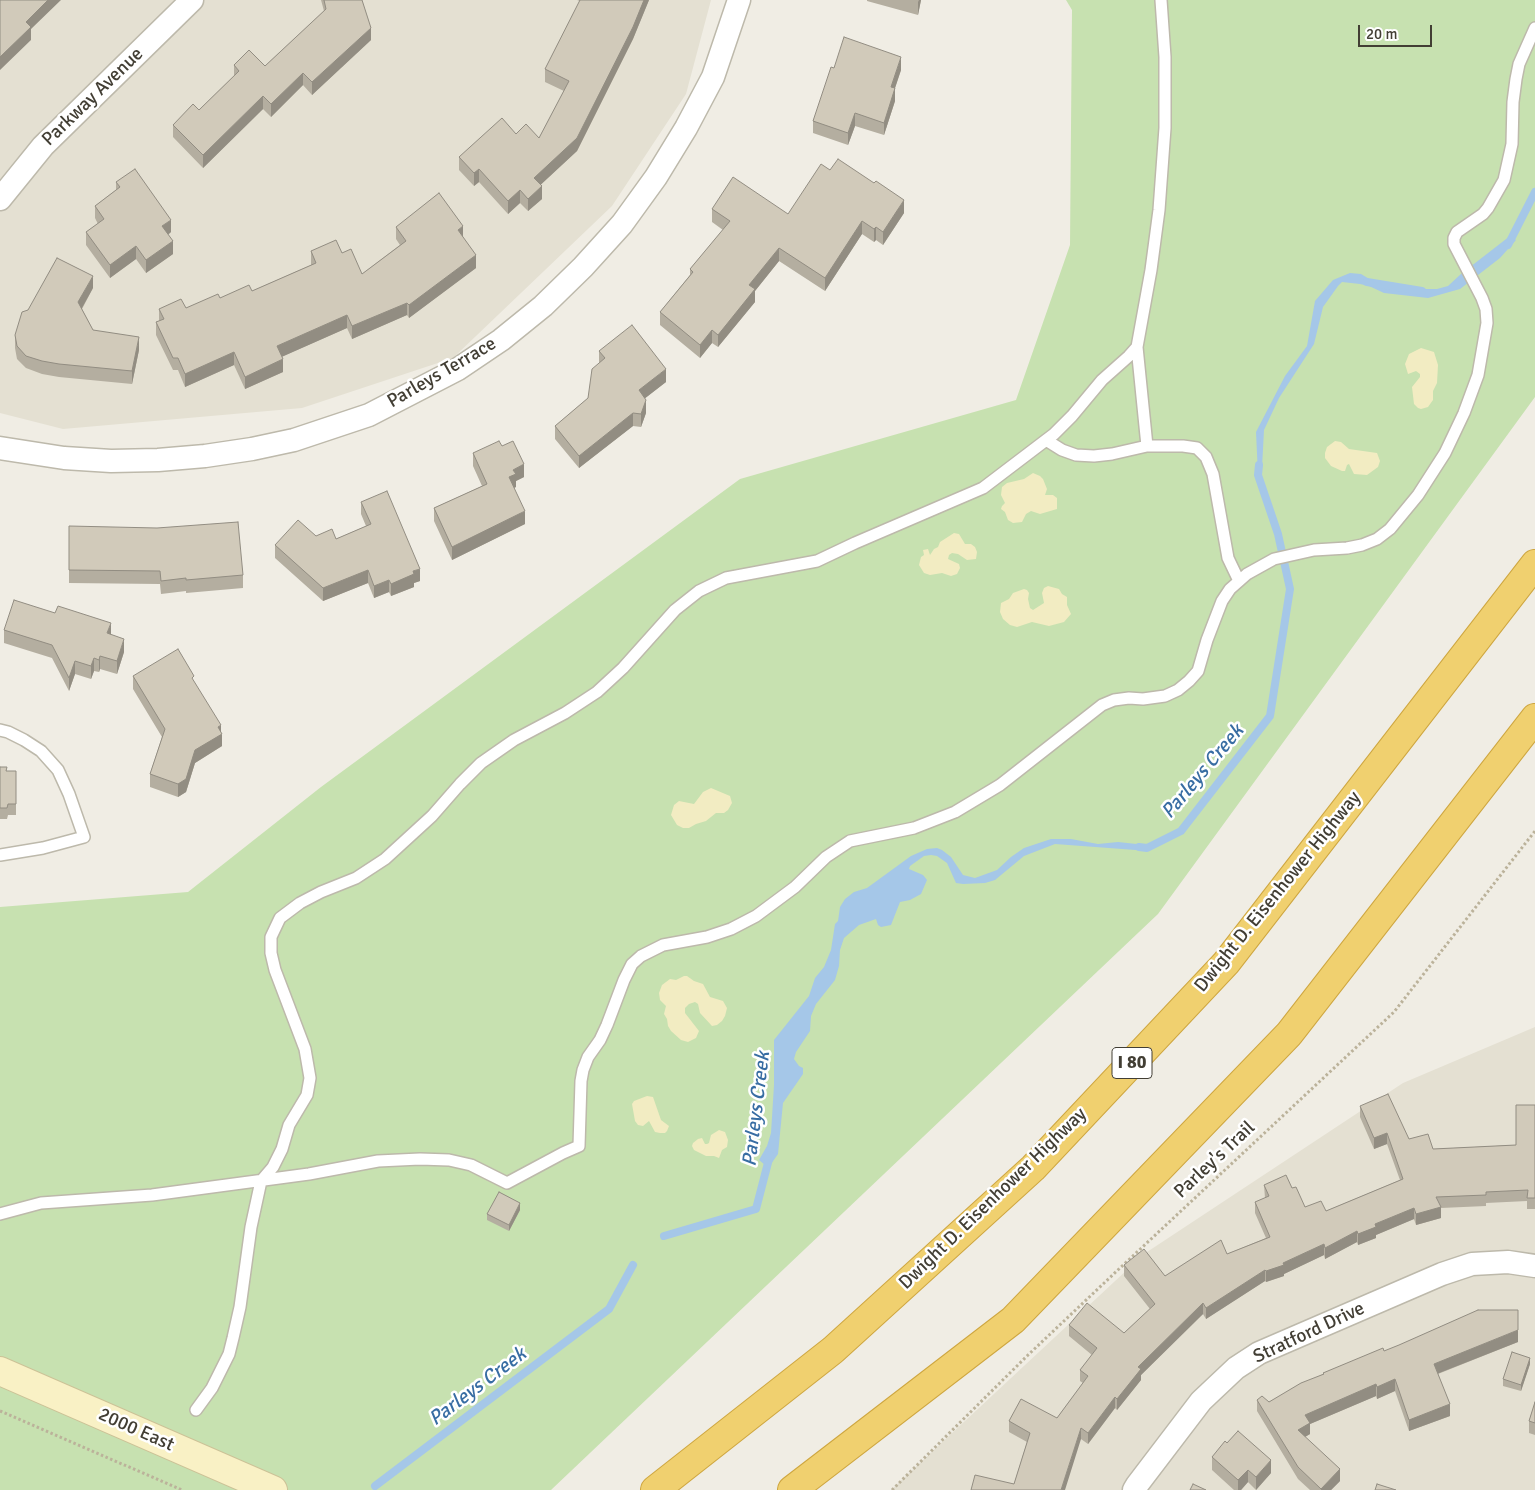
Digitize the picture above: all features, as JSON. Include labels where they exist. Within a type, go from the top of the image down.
[{"type":"highway","name":"Dwight D. Eisenhower Highway","points":[[655,1490],[833,1350],[1032,1168],[1059,1140],[1226,963],[1535,564]]},
{"type":"highway","points":[[792,1490],[1013,1320],[1289,1034],[1535,718]]},
{"type":"street","name":"Parkway Avenue","points":[[0,198],[42,146],[192,0]]},
{"type":"street","name":"Parleys Terrace","points":[[0,448],[64,458],[111,461],[158,460],[252,449],[294,440],[369,414],[458,369],[501,340],[543,306],[583,267],[622,224],[656,177],[686,128],[713,76],[739,0]]},
{"type":"street","name":"Stratford Drive","points":[[1134,1490],[1200,1401],[1236,1368],[1259,1353],[1434,1277],[1472,1264],[1508,1262],[1535,1266]]},
{"type":"street","name":"2000 East","points":[[0,1371],[273,1490]]},
{"type":"lane","points":[[1147,446],[1137,347],[1151,270],[1159,210],[1165,128],[1165,57],[1161,0]]},
{"type":"lane","points":[[0,1214],[41,1203],[152,1196],[260,1182],[378,1161],[449,1160],[471,1165],[507,1183],[579,1146],[583,1070],[588,1057],[604,1032],[632,964],[641,956],[662,945],[707,937],[730,929],[756,916],[795,887],[826,857],[850,841],[914,828],[933,822],[964,807],[1000,784],[1102,705],[1114,700],[1165,696],[1178,690],[1198,671],[1207,640],[1222,601],[1230,589],[1247,574],[1274,558],[1314,550],[1355,546],[1377,539],[1390,529],[1418,495],[1445,454],[1464,413],[1478,375],[1488,323],[1486,310],[1482,298],[1454,244],[1457,232],[1483,214],[1494,200],[1504,180],[1512,144],[1512,102],[1519,64],[1535,28]]},
{"type":"lane","points":[[196,1410],[212,1388],[228,1354],[233,1338],[240,1307],[250,1227],[260,1182],[273,1167],[282,1149],[289,1126],[307,1095],[310,1078],[305,1049],[275,970],[271,953],[271,937],[280,918],[321,892],[356,878],[384,859],[432,816],[481,763],[514,740],[565,713],[597,692],[623,668],[675,610],[699,591],[726,578],[817,561],[983,488],[1046,440],[1072,416],[1102,380],[1137,347]]},
{"type":"lane","points":[[1046,440],[1062,450],[1076,455],[1094,456],[1147,446],[1196,448],[1206,457],[1213,474],[1219,498],[1228,558],[1239,581]]},
{"type":"lane","points":[[0,730],[24,740],[58,770],[70,794],[84,837],[43,848],[0,854]]},
{"type":"path","name":"Parley's Trail","points":[[892,1490],[1070,1315],[1394,1012],[1535,831]]},
{"type":"path","points":[[0,1411],[182,1490]]},
{"type":"shaded area","points":[[0,0],[711,0],[686,94],[612,206],[453,358],[302,408],[63,429],[0,413]]},
{"type":"shaded area","points":[[1535,1027],[1535,1490],[891,1490],[1144,1254],[1403,1083]]},
{"type":"green space","points":[[1066,0],[1535,0],[1535,397],[1158,914],[551,1490],[0,1490],[0,907],[188,892],[321,787],[740,479],[1016,400],[1070,245],[1072,10]]},
{"type":"sand","points":[[1421,348],[1434,352],[1438,365],[1437,383],[1433,391],[1433,400],[1428,407],[1421,409],[1414,404],[1412,387],[1420,377],[1420,374],[1416,371],[1408,374],[1405,364],[1409,354]]},
{"type":"sand","points":[[1335,441],[1341,442],[1349,449],[1377,453],[1380,461],[1378,467],[1367,475],[1354,474],[1349,464],[1345,471],[1331,466],[1325,458],[1325,453],[1327,447]]},
{"type":"sand","points":[[1033,473],[1043,479],[1047,489],[1045,495],[1053,495],[1057,498],[1057,509],[1040,514],[1031,511],[1026,514],[1022,522],[1013,523],[1008,520],[1005,512],[1001,509],[1005,503],[1001,495],[1002,487],[1007,483],[1024,479]]},
{"type":"sand","points":[[954,533],[959,534],[965,544],[971,544],[975,547],[977,552],[976,559],[967,560],[958,554],[952,553],[948,559],[959,564],[960,568],[957,574],[951,576],[942,573],[930,575],[924,573],[919,565],[921,557],[924,555],[923,550],[928,549],[930,555],[940,542]]},
{"type":"sand","points":[[1048,586],[1059,589],[1067,597],[1067,605],[1071,614],[1064,622],[1049,626],[1032,622],[1017,627],[1010,625],[1003,619],[1000,612],[1001,603],[1009,599],[1013,593],[1024,589],[1027,590],[1030,608],[1033,610],[1044,603],[1042,593],[1044,588]]},
{"type":"sand","points":[[711,788],[730,796],[732,803],[728,810],[724,813],[716,813],[706,821],[689,828],[677,825],[671,815],[674,805],[679,801],[694,804],[703,792]]},
{"type":"sand","points":[[684,976],[703,984],[710,997],[723,1001],[727,1008],[722,1021],[712,1026],[700,1013],[698,1004],[695,1002],[689,1004],[685,1008],[685,1013],[699,1031],[696,1038],[688,1042],[681,1040],[668,1026],[664,1014],[666,1006],[660,1000],[659,993],[662,985],[670,979],[676,980]]},
{"type":"sand","points":[[647,1096],[653,1097],[661,1120],[669,1126],[665,1133],[655,1132],[649,1121],[643,1126],[638,1125],[635,1121],[632,1104],[634,1101]]},
{"type":"sand","points":[[719,1130],[725,1132],[728,1140],[727,1147],[722,1150],[719,1158],[706,1156],[694,1150],[693,1143],[698,1139],[702,1138],[705,1144],[707,1144],[711,1135]]},
{"type":"water","points":[[1510,236],[1516,240],[1500,258],[1460,289],[1428,298],[1384,293],[1369,286],[1342,282],[1323,307],[1314,344],[1279,398],[1264,430],[1262,468],[1261,475],[1258,475],[1256,432],[1285,376],[1307,346],[1315,301],[1333,280],[1350,273],[1361,274],[1386,289],[1437,289],[1448,286]]},
{"type":"water","points":[[1051,839],[1071,839],[1098,844],[1118,842],[1146,845],[1149,851],[1055,844],[1024,856],[995,880],[985,883],[956,883],[947,863],[937,856],[924,856],[910,866],[909,869],[923,875],[927,880],[921,894],[910,900],[900,902],[891,925],[881,927],[876,919],[859,925],[844,938],[835,980],[816,1004],[811,1016],[810,1031],[796,1052],[794,1059],[803,1068],[803,1074],[783,1103],[778,1154],[771,1164],[765,1165],[759,1160],[767,1146],[771,1133],[774,1040],[809,996],[815,978],[824,967],[831,950],[840,907],[845,899],[854,892],[867,888],[911,856],[927,849],[937,848],[942,850],[951,857],[963,875],[975,878],[997,870],[1024,848]]},
{"type":"building","points":[[0,0],[48,0],[26,22],[31,27],[0,57]]},
{"type":"building","points":[[324,0],[362,0],[371,28],[312,82],[303,73],[271,104],[263,96],[203,155],[173,125],[193,104],[199,110],[239,71],[234,65],[249,50],[265,66],[326,9]]},
{"type":"building","points":[[580,0],[644,0],[633,27],[577,138],[534,178],[542,186],[528,199],[520,190],[508,201],[479,169],[474,173],[459,157],[502,118],[516,134],[526,124],[539,138],[569,81],[545,69]]},
{"type":"building","points":[[844,37],[901,57],[891,87],[895,88],[884,123],[855,113],[848,133],[813,121],[831,67],[834,68]]},
{"type":"building","points":[[838,159],[904,200],[883,232],[876,227],[874,229],[862,221],[825,278],[779,248],[749,285],[755,289],[718,335],[712,330],[700,345],[660,312],[693,272],[690,269],[730,221],[712,209],[733,177],[788,214],[821,164],[830,170]]},
{"type":"building","points":[[135,169],[171,220],[162,226],[173,241],[146,260],[136,246],[110,265],[86,232],[104,219],[95,206],[120,187],[116,182]]},
{"type":"building","points":[[439,193],[463,226],[458,230],[476,255],[409,305],[407,303],[352,326],[347,315],[277,346],[283,359],[245,377],[234,352],[185,374],[178,358],[173,358],[156,322],[164,319],[159,309],[181,299],[186,308],[218,294],[220,298],[249,285],[252,291],[316,263],[311,251],[336,240],[342,253],[351,249],[362,274],[406,241],[396,227]]},
{"type":"building","points":[[57,258],[93,276],[78,302],[93,330],[139,337],[132,371],[42,361],[26,356],[17,346],[15,335],[22,312],[28,310]]},
{"type":"building","points":[[632,325],[666,369],[639,390],[646,400],[641,414],[633,413],[579,456],[555,426],[588,398],[592,369],[605,358],[599,351]]},
{"type":"building","points":[[499,441],[502,446],[513,441],[524,464],[513,470],[516,474],[509,477],[525,511],[452,547],[434,508],[487,484],[473,453]]},
{"type":"building","points":[[387,491],[420,569],[413,571],[414,574],[391,584],[389,580],[374,586],[368,570],[323,588],[275,545],[298,520],[316,536],[332,529],[336,539],[371,524],[361,502]]},
{"type":"building","points":[[238,522],[243,575],[161,581],[160,571],[69,570],[69,526],[157,528]]},
{"type":"building","points":[[14,600],[55,613],[58,606],[111,623],[107,633],[124,639],[117,661],[100,656],[99,660],[94,658],[91,666],[75,661],[69,678],[52,645],[4,630]]},
{"type":"building","points":[[178,649],[194,676],[192,678],[221,725],[218,727],[222,734],[195,750],[186,779],[178,784],[150,774],[165,729],[133,676]]},
{"type":"building","points":[[0,767],[7,767],[6,771],[16,771],[16,804],[8,804],[7,808],[0,808]]},
{"type":"building","points":[[1388,1094],[1409,1139],[1428,1134],[1433,1149],[1516,1145],[1516,1105],[1535,1105],[1535,1198],[1527,1198],[1528,1190],[1486,1192],[1486,1195],[1436,1197],[1441,1207],[1416,1214],[1414,1208],[1375,1224],[1376,1227],[1358,1234],[1357,1231],[1325,1248],[1324,1244],[1283,1263],[1284,1265],[1265,1270],[1206,1308],[1203,1303],[1138,1367],[1141,1369],[1117,1399],[1115,1397],[1088,1433],[1081,1428],[1061,1490],[971,1490],[975,1475],[1014,1484],[1030,1433],[1009,1421],[1021,1399],[1057,1418],[1088,1376],[1080,1370],[1097,1348],[1069,1325],[1087,1303],[1124,1333],[1155,1304],[1124,1265],[1144,1249],[1165,1276],[1221,1240],[1227,1254],[1270,1237],[1255,1202],[1269,1196],[1264,1185],[1286,1175],[1292,1188],[1296,1187],[1305,1207],[1321,1201],[1326,1211],[1403,1179],[1387,1133],[1374,1138],[1360,1106]]},
{"type":"building","points":[[499,1192],[520,1203],[509,1225],[487,1214]]},
{"type":"building","points":[[1478,1310],[1518,1310],[1518,1330],[1434,1364],[1450,1404],[1409,1420],[1395,1379],[1377,1387],[1376,1384],[1305,1415],[1310,1423],[1298,1430],[1340,1469],[1321,1489],[1298,1467],[1257,1400],[1262,1396],[1269,1402],[1301,1383],[1323,1373],[1383,1348],[1384,1351],[1399,1345]]},
{"type":"building","points":[[1512,1352],[1530,1358],[1521,1385],[1503,1379]]},
{"type":"building","points":[[1535,1402],[1535,1423],[1529,1421]]},
{"type":"building","points":[[1238,1431],[1271,1460],[1256,1477],[1248,1470],[1238,1480],[1212,1457],[1225,1441],[1227,1443]]},
{"type":"building","points":[[1193,1484],[1206,1490],[1190,1490]]},
{"type":"building","points":[[1377,1484],[1396,1490],[1375,1490]]},
{"type":"waterway","name":"Parleys Creek","points":[[1508,245],[1535,192]]},
{"type":"waterway","name":"Parleys Creek","points":[[1367,282],[1422,291]]},
{"type":"waterway","name":"Parleys Creek","points":[[1139,847],[1147,848],[1181,831],[1270,716],[1290,589],[1278,534],[1258,475],[1259,465]]},
{"type":"waterway","name":"Parleys Creek","points":[[664,1236],[756,1209],[770,1155]]},
{"type":"waterway","name":"Parleys Creek","points":[[375,1486],[609,1309],[633,1265]]}]
